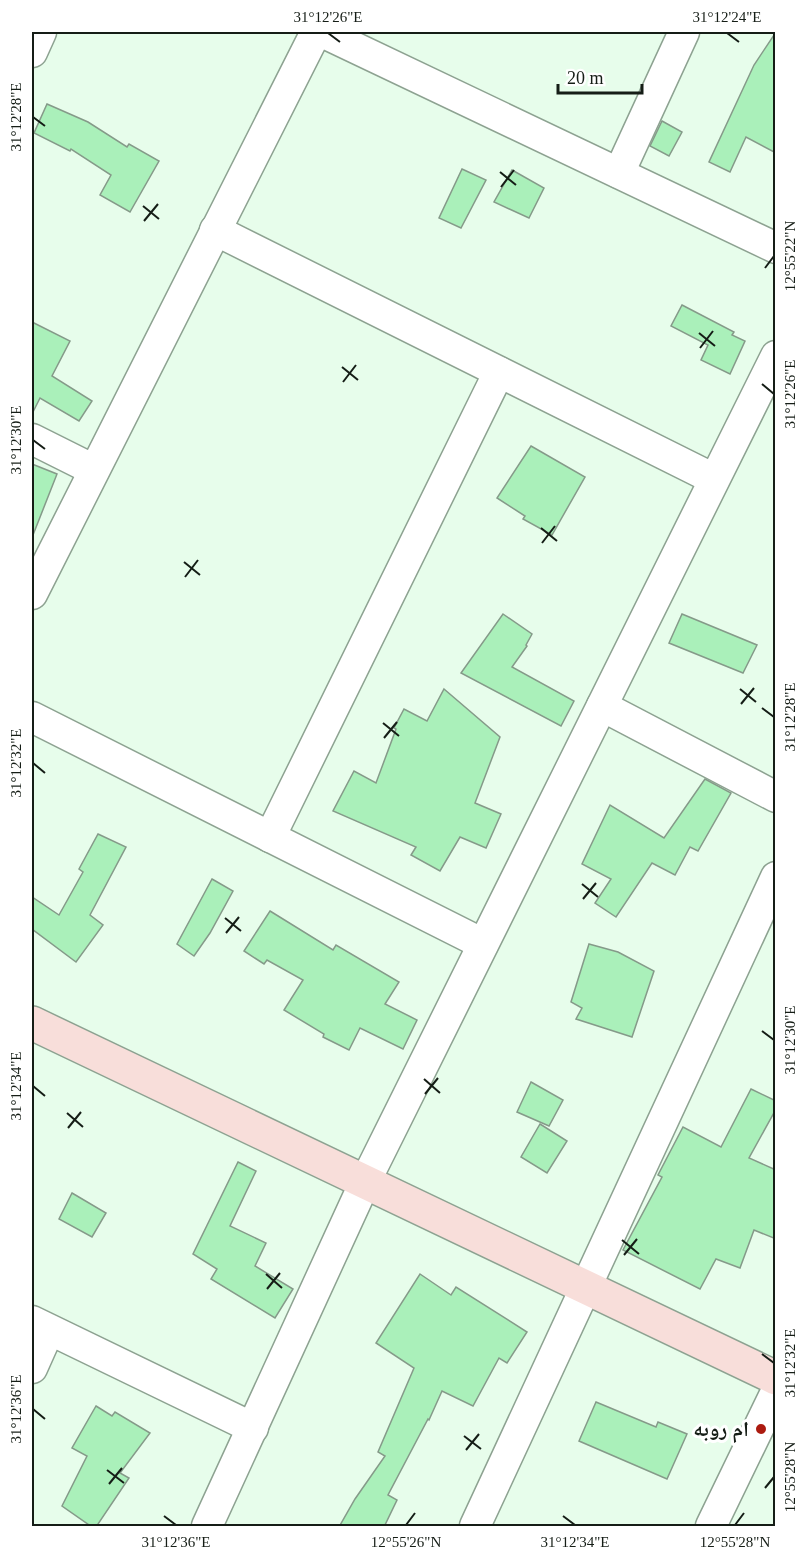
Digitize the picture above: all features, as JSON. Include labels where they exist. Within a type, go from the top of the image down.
[{"type":"main road","points":[[32,1023],[776,1378]]},
{"type":"street","points":[[32,52],[41,32]]},
{"type":"street","points":[[32,594],[316,32]]},
{"type":"street","points":[[322,32],[776,248]]},
{"type":"street","points":[[619,173],[684,32]]},
{"type":"street","points":[[215,230],[714,479]]},
{"type":"street","points":[[207,1527],[365,1182],[776,356]]},
{"type":"street","points":[[270,837],[499,372]]},
{"type":"street","points":[[32,439],[94,470]]},
{"type":"street","points":[[602,706],[776,797]]},
{"type":"street","points":[[32,717],[483,944]]},
{"type":"street","points":[[475,1527],[776,877]]},
{"type":"street","points":[[32,1368],[40,1326],[253,1428]]},
{"type":"street","points":[[711,1527],[776,1392]]},
{"type":"building","points":[[776,32],[776,153],[746,137],[730,172],[709,162],[754,65]]},
{"type":"building","points":[[47,104],[88,122],[127,147],[129,144],[159,161],[130,212],[100,195],[111,175],[71,149],[70,151],[34,133]]},
{"type":"building","points":[[662,121],[682,132],[669,156],[650,146]]},
{"type":"building","points":[[462,169],[486,180],[461,228],[439,218]]},
{"type":"building","points":[[512,170],[544,188],[529,218],[494,202]]},
{"type":"building","points":[[682,305],[734,332],[732,335],[745,341],[730,374],[701,360],[708,345],[671,326]]},
{"type":"building","points":[[32,322],[70,341],[52,376],[92,401],[79,421],[40,398],[32,414]]},
{"type":"building","points":[[531,446],[585,477],[552,535],[523,519],[525,516],[497,498]]},
{"type":"building","points":[[32,464],[57,474],[33,535],[32,535]]},
{"type":"building","points":[[503,614],[532,634],[527,646],[512,667],[574,701],[561,726],[461,673]]},
{"type":"building","points":[[682,614],[757,645],[743,673],[669,643]]},
{"type":"building","points":[[444,689],[500,737],[475,803],[501,814],[486,848],[460,837],[440,871],[411,855],[416,847],[333,811],[354,771],[376,783],[396,729],[394,728],[404,709],[427,721]]},
{"type":"building","points":[[705,779],[731,793],[698,851],[690,847],[675,875],[652,863],[616,917],[595,903],[611,879],[582,864],[610,805],[664,838]]},
{"type":"building","points":[[98,834],[126,847],[90,915],[103,925],[76,962],[32,929],[32,897],[59,915],[83,872],[79,869]]},
{"type":"building","points":[[212,879],[233,891],[210,933],[194,956],[177,944]]},
{"type":"building","points":[[270,911],[333,950],[336,945],[399,982],[385,1004],[417,1020],[403,1049],[360,1028],[349,1050],[323,1037],[324,1034],[284,1010],[303,980],[267,960],[264,964],[244,951]]},
{"type":"building","points":[[589,944],[618,952],[654,971],[632,1037],[576,1019],[582,1008],[571,1002]]},
{"type":"building","points":[[531,1082],[563,1100],[549,1126],[517,1112]]},
{"type":"building","points":[[751,1089],[776,1101],[776,1109],[749,1158],[776,1170],[776,1239],[754,1230],[740,1268],[716,1259],[700,1289],[623,1250],[662,1177],[658,1175],[683,1127],[721,1147]]},
{"type":"building","points":[[540,1124],[567,1141],[547,1173],[521,1157]]},
{"type":"building","points":[[238,1162],[256,1171],[230,1226],[266,1243],[255,1266],[293,1289],[275,1318],[211,1279],[217,1269],[193,1254]]},
{"type":"building","points":[[72,1193],[106,1213],[92,1237],[59,1219]]},
{"type":"building","points":[[420,1274],[451,1295],[456,1287],[527,1332],[507,1363],[499,1358],[473,1406],[442,1391],[429,1420],[388,1495],[397,1500],[384,1527],[339,1527],[385,1456],[378,1452],[414,1368],[376,1343]]},
{"type":"building","points":[[596,1402],[656,1427],[658,1422],[687,1434],[667,1479],[579,1441]]},
{"type":"building","points":[[96,1406],[112,1416],[115,1412],[150,1433],[120,1473],[129,1478],[96,1527],[92,1527],[62,1506],[87,1456],[72,1448]]},
{"type":"place","name":"ام روبه","points":[[761,1429]]}]
